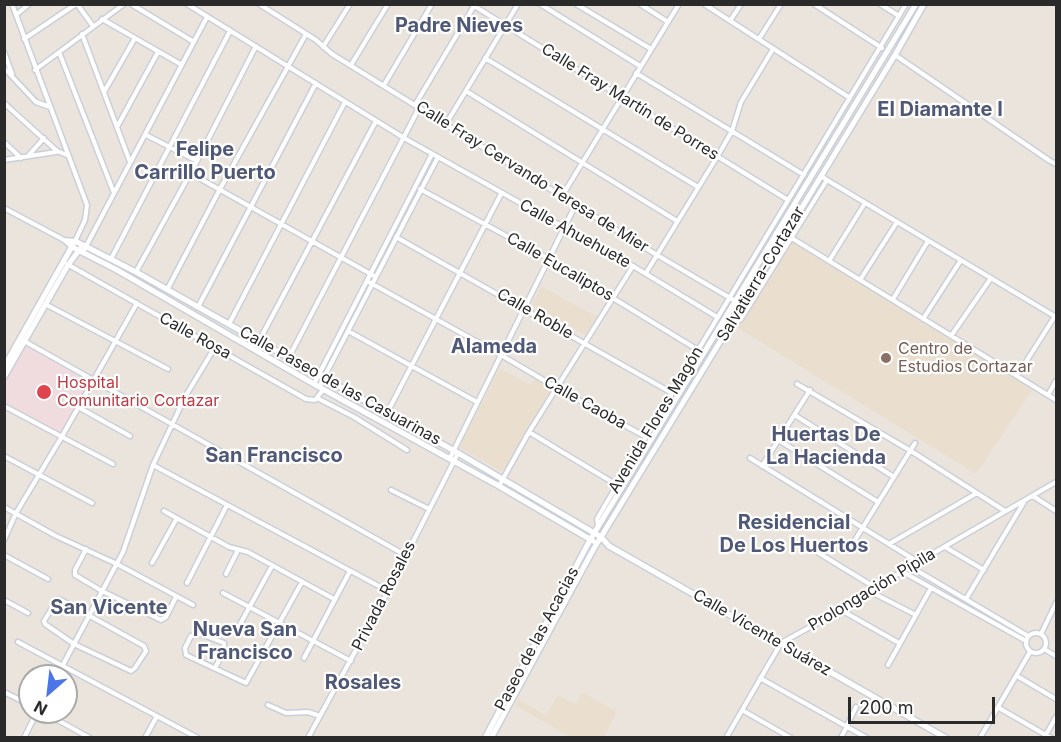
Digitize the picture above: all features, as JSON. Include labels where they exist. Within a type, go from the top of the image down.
[{"type":"main road","name":"Salvatierra-Cortazar","points":[[590,540],[916,4]]},
{"type":"main road","name":"Salvatierra-Cortazar","points":[[597,543],[735,316],[784,242],[820,176],[924,4]]},
{"type":"main road","name":"Calle Paseo de las Casuarinas","points":[[74,244],[85,245],[136,272],[502,478],[601,537]]},
{"type":"main road","name":"Calle Paseo de las Casuarinas","points":[[74,244],[81,251],[319,392],[452,460],[597,543]]},
{"type":"main road","points":[[4,377],[66,264],[74,244]]},
{"type":"main road","points":[[66,264],[85,245]]},
{"type":"main road","points":[[4,367],[23,340]]},
{"type":"main road","name":"Calle Vicente Suárez","points":[[601,537],[609,546]]},
{"type":"main road","name":"Paseo de las Acacias","points":[[484,738],[590,540]]},
{"type":"main road","name":"Calle Vicente Suárez","points":[[597,543],[609,546],[946,738]]},
{"type":"main road","name":"Paseo de las Acacias","points":[[491,738],[597,543]]},
{"type":"street","points":[[4,208],[74,244],[87,210],[85,198],[12,4]]},
{"type":"street","points":[[16,15],[29,4]]},
{"type":"street","points":[[24,39],[76,4],[93,26]]},
{"type":"street","points":[[35,70],[124,4]]},
{"type":"street","points":[[131,4],[194,42]]},
{"type":"street","name":"Calle Ahuehuete","points":[[188,4],[404,138],[646,273],[717,317]]},
{"type":"street","name":"Calle Fray Cervando Teresa de Mier","points":[[259,4],[384,86],[742,305]]},
{"type":"street","points":[[323,47],[350,4]]},
{"type":"street","points":[[351,65],[388,4]]},
{"type":"street","points":[[384,86],[432,4]]},
{"type":"street","points":[[446,124],[518,4]]},
{"type":"street","points":[[540,4],[640,66]]},
{"type":"street","points":[[576,4],[651,49]]},
{"type":"street","points":[[640,4],[668,21]]},
{"type":"street","points":[[562,196],[679,4]]},
{"type":"street","points":[[704,4],[850,98]]},
{"type":"street","points":[[730,21],[741,4]]},
{"type":"street","points":[[759,39],[782,4]]},
{"type":"street","points":[[814,4],[882,48]]},
{"type":"street","points":[[880,4],[899,16]]},
{"type":"street","name":"Avenida Flores Magón","points":[[598,527],[597,519],[617,485],[728,298],[882,48],[906,4]]},
{"type":"street","points":[[288,358],[404,138],[417,106],[473,5]]},
{"type":"street","name":"Calle Fray Martín de Porres","points":[[473,5],[788,200]]},
{"type":"street","points":[[85,245],[115,194],[207,17]]},
{"type":"street","points":[[102,19],[182,65]]},
{"type":"street","points":[[111,259],[230,31]]},
{"type":"street","points":[[82,34],[130,162]]},
{"type":"street","points":[[167,290],[306,34]]},
{"type":"street","points":[[104,92],[135,38]]},
{"type":"street","points":[[136,272],[197,161],[256,46]]},
{"type":"street","points":[[646,273],[732,131],[741,102],[773,49]]},
{"type":"street","points":[[4,52],[13,76]]},
{"type":"street","points":[[59,52],[115,194]]},
{"type":"street","points":[[117,128],[158,52]]},
{"type":"street","points":[[895,55],[1056,164]]},
{"type":"street","points":[[485,58],[698,187]]},
{"type":"street","points":[[4,68],[36,102],[50,107]]},
{"type":"street","points":[[636,73],[804,175]]},
{"type":"street","points":[[198,307],[316,84]]},
{"type":"street","points":[[466,91],[677,221]]},
{"type":"street","points":[[229,324],[345,102]]},
{"type":"street","points":[[4,103],[57,151],[68,156]]},
{"type":"street","points":[[259,341],[376,121]]},
{"type":"street","points":[[146,135],[197,161]]},
{"type":"street","points":[[24,158],[44,138]]},
{"type":"street","points":[[5,144],[24,158]]},
{"type":"street","points":[[4,160],[57,151]]},
{"type":"street","points":[[319,392],[321,377],[370,274],[432,154]]},
{"type":"street","points":[[321,377],[348,331],[438,158]]},
{"type":"street","points":[[190,173],[376,277]]},
{"type":"street","points":[[820,176],[1056,316],[1017,376]]},
{"type":"street","points":[[725,320],[731,323],[741,319],[784,242],[790,237],[827,180]]},
{"type":"street","name":"Calle Eucaliptos","points":[[420,189],[549,259],[698,350]]},
{"type":"street","points":[[386,414],[501,194]]},
{"type":"street","points":[[829,261],[865,203]]},
{"type":"street","name":"Privada Rosales","points":[[308,738],[388,591],[456,452],[477,402],[576,204]]},
{"type":"street","points":[[860,280],[897,222]]},
{"type":"street","name":"Calle Roble","points":[[396,237],[460,271],[672,393]]},
{"type":"street","points":[[790,237],[1056,400]]},
{"type":"street","points":[[893,299],[928,241]]},
{"type":"street","points":[[923,319],[961,260]]},
{"type":"street","name":"Calle Rosa","points":[[66,264],[306,399],[312,400],[319,392],[407,450]]},
{"type":"street","points":[[498,486],[529,432],[633,266]]},
{"type":"street","points":[[951,336],[991,278]]},
{"type":"street","name":"Calle Caoba","points":[[367,281],[646,437]]},
{"type":"street","points":[[44,303],[168,369]]},
{"type":"street","points":[[4,540],[16,513],[61,438],[136,303]]},
{"type":"street","points":[[722,309],[735,316]]},
{"type":"street","points":[[348,331],[477,402]]},
{"type":"street","points":[[23,340],[405,555]]},
{"type":"street","points":[[64,664],[126,546],[153,465],[171,424],[215,347]]},
{"type":"street","points":[[1048,395],[1056,381]]},
{"type":"street","points":[[798,384],[911,451],[1005,511]]},
{"type":"street","points":[[762,466],[796,416],[810,390]]},
{"type":"street","points":[[4,406],[113,464]]},
{"type":"street","points":[[78,407],[130,436]]},
{"type":"street","points":[[796,416],[894,477]]},
{"type":"street","points":[[529,432],[617,485]]},
{"type":"street","points":[[780,441],[878,502]]},
{"type":"street","points":[[855,540],[915,444]]},
{"type":"street","points":[[4,456],[92,503]]},
{"type":"street","points":[[750,458],[918,562]]},
{"type":"street","points":[[153,465],[388,591]]},
{"type":"street","name":"Prolongación Pípila","points":[[781,643],[877,589],[918,562],[1056,482]]},
{"type":"street","points":[[391,490],[429,508]]},
{"type":"street","points":[[889,544],[977,493]]},
{"type":"street","points":[[1033,496],[1056,511]]},
{"type":"street","points":[[966,599],[1025,501]]},
{"type":"street","points":[[187,583],[209,536],[227,505]]},
{"type":"street","points":[[4,507],[56,536],[117,564],[193,605]]},
{"type":"street","points":[[164,511],[209,536],[238,550],[248,552],[334,599]]},
{"type":"street","points":[[152,563],[177,518]]},
{"type":"street","points":[[945,547],[984,570]]},
{"type":"street","points":[[86,549],[75,570],[75,575],[102,591],[161,620],[166,617],[176,597]]},
{"type":"street","points":[[226,574],[238,550]]},
{"type":"street","points":[[817,552],[877,589]]},
{"type":"street","points":[[4,555],[48,579]]},
{"type":"street","points":[[238,628],[272,566]]},
{"type":"street","points":[[911,567],[1028,636]]},
{"type":"street","points":[[304,658],[350,571]]},
{"type":"street","points":[[903,572],[1026,641]]},
{"type":"street","points":[[215,668],[224,651],[224,643],[201,634],[194,634],[185,648],[186,655],[242,682],[247,682],[302,582]]},
{"type":"street","points":[[888,665],[931,588]]},
{"type":"street","points":[[871,591],[916,615]]},
{"type":"street","points":[[223,592],[351,661]]},
{"type":"street","points":[[4,600],[28,614]]},
{"type":"street","points":[[60,600],[88,616],[144,646],[146,651],[135,668],[130,671],[74,644],[44,621],[53,604],[60,600]]},
{"type":"street","points":[[1041,634],[1056,603]]},
{"type":"street","points":[[841,610],[899,643]]},
{"type":"street","points":[[1034,633],[1041,634],[1046,643],[1044,649],[1038,653],[1030,652],[1026,647],[1028,636],[1034,633]]},
{"type":"street","points":[[18,642],[59,664]]},
{"type":"street","points":[[726,738],[781,643]]},
{"type":"street","points":[[1044,649],[1056,656]]},
{"type":"street","points":[[980,738],[1030,652]]},
{"type":"street","points":[[78,674],[198,738]]},
{"type":"street","points":[[1017,676],[1056,699]]},
{"type":"street","points":[[760,678],[867,738]]},
{"type":"street","points":[[4,693],[18,699]]},
{"type":"street","points":[[268,705],[286,713],[308,712],[320,716]]},
{"type":"street","points":[[841,738],[856,707]]},
{"type":"street","points":[[999,708],[1051,738]]},
{"type":"street","points":[[742,710],[791,738]]},
{"type":"street","points":[[146,738],[157,716]]},
{"type":"street","points":[[1045,736],[1056,717]]},
{"type":"street","points":[[24,738],[31,724]]},
{"type":"street","points":[[65,724],[90,738]]},
{"type":"shaded area","name":"Centro de Estudios Cortazar","points":[[791,241],[860,280],[1033,389],[976,474],[738,328]]},
{"type":"shaded area","points":[[541,286],[597,317],[585,335],[532,305]]},
{"type":"shaded area","name":"Hospital Comunitario Cortazar","points":[[26,346],[90,381],[60,434],[5,402],[5,382]]},
{"type":"shaded area","points":[[500,368],[530,385],[535,379],[552,388],[502,472],[459,447]]},
{"type":"shaded area","points":[[582,692],[617,712],[604,737],[570,737],[515,705],[518,699],[546,716],[558,695],[576,705]]},
{"type":"place","name":"Centro de Estudios Cortazar","points":[[886,358]]},
{"type":"place","name":"Hospital Comunitario Cortazar","points":[[44,392]]},
{"type":"district","name":"Padre Nieves","points":[[459,26]]},
{"type":"district","name":"El Diamante I","points":[[940,110]]},
{"type":"district","name":"Felipe Carrillo Puerto","points":[[205,162]]},
{"type":"district","name":"Alameda","points":[[494,347]]},
{"type":"district","name":"Huertas De La Hacienda","points":[[826,446]]},
{"type":"district","name":"San Francisco","points":[[274,456]]},
{"type":"district","name":"Residencial De Los Huertos","points":[[794,534]]},
{"type":"district","name":"San Vicente","points":[[109,608]]},
{"type":"district","name":"Nueva San Francisco","points":[[245,642]]},
{"type":"district","name":"Rosales","points":[[363,683]]}]
